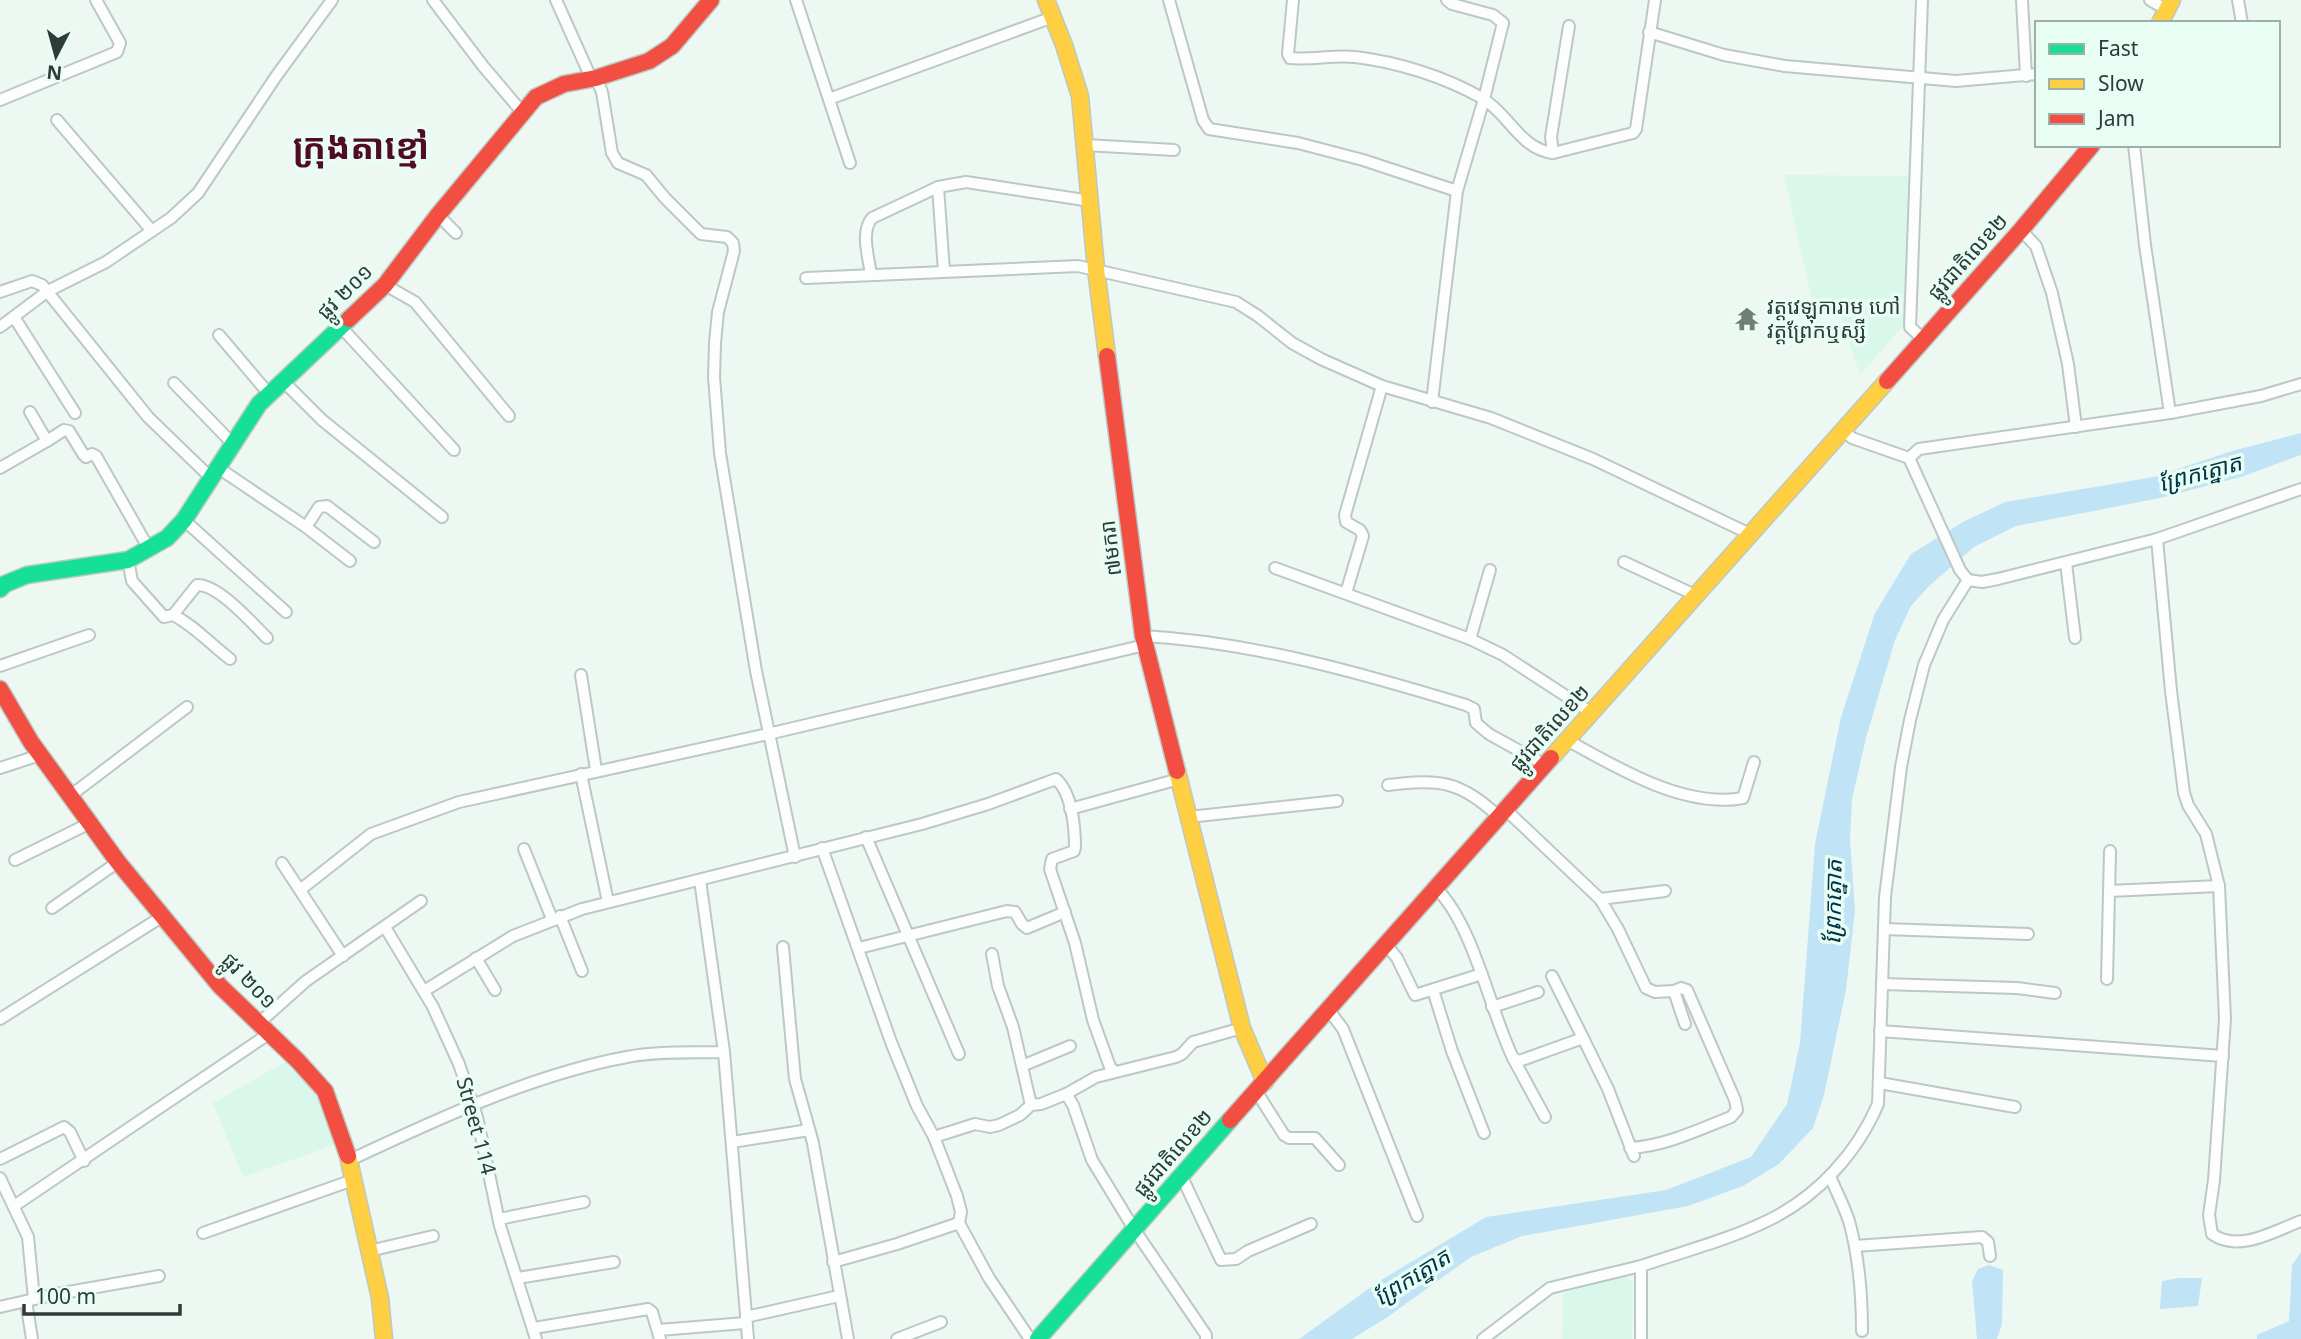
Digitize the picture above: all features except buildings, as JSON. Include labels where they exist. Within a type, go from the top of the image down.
[{"type":"main road","name":"ផ្លូវ ២០១","points":[[0,589],[5,584],[27,575],[128,560],[167,538],[184,520],[259,404],[385,285],[438,215],[536,97],[564,84],[649,61],[672,46],[711,0]]},
{"type":"main road","name":"៧មករា","points":[[1046,0],[1080,96],[1096,269],[1144,641],[1242,1028],[1260,1086]]},
{"type":"main road","name":"ផ្លូវជាតិលេខ២","points":[[1038,1339],[2021,230],[2090,147]]},
{"type":"main road","name":"ផ្លូវ ២០១","points":[[0,689],[40,755],[118,862],[220,986],[265,1028],[325,1091],[350,1160],[380,1298],[384,1339]]},
{"type":"street","points":[[0,100],[117,52],[120,43],[96,0]]},
{"type":"street","points":[[0,327],[48,292],[106,262],[152,231],[171,218],[198,192],[277,75],[332,0]]},
{"type":"street","points":[[433,0],[522,112]]},
{"type":"street","points":[[556,0],[601,92],[612,153],[618,163],[646,175],[701,234],[727,237],[733,243],[734,251],[718,312],[714,377],[724,478],[768,734],[795,857]]},
{"type":"street","points":[[796,0],[850,163]]},
{"type":"street","points":[[1169,0],[1203,120],[1209,129],[1298,144],[1363,160],[1457,191]]},
{"type":"street","points":[[1293,0],[1289,34],[1290,58],[1355,57],[1400,65],[1484,100],[1532,147],[1553,153],[1633,133],[1636,129],[1654,0]]},
{"type":"street","points":[[1433,402],[1457,191],[1503,23],[1493,15],[1452,4],[1447,0]]},
{"type":"street","points":[[1922,0],[1910,327],[1923,339]]},
{"type":"street","points":[[1649,32],[1724,55],[1785,66],[1956,81],[2031,75],[2022,0]]},
{"type":"street","points":[[2150,0],[2166,11]]},
{"type":"street","points":[[2238,0],[2242,21]]},
{"type":"street","points":[[829,99],[1053,17]]},
{"type":"street","points":[[1553,153],[1551,137],[1569,26]]},
{"type":"street","points":[[57,120],[152,231]]},
{"type":"street","points":[[1085,145],[1174,150]]},
{"type":"street","points":[[2134,147],[2145,245],[2170,413]]},
{"type":"street","points":[[871,275],[865,231],[867,224],[872,218],[938,187],[966,182],[1091,201]]},
{"type":"street","points":[[938,187],[944,271]]},
{"type":"street","points":[[438,215],[456,233]]},
{"type":"street","points":[[2021,230],[2036,246],[2052,293],[2068,365],[2076,427]]},
{"type":"street","points":[[806,278],[1078,266],[1236,302],[1292,343],[1321,359],[1382,386],[1490,418],[1593,459],[1750,534]]},
{"type":"street","points":[[0,292],[32,281],[42,285],[148,417],[213,472],[306,527],[350,561]]},
{"type":"street","points":[[385,285],[415,302],[509,416]]},
{"type":"street","points":[[14,317],[75,413]]},
{"type":"street","points":[[341,327],[453,450]]},
{"type":"street","points":[[219,335],[270,394]]},
{"type":"street","points":[[283,381],[322,420],[442,517]]},
{"type":"street","points":[[174,383],[232,443]]},
{"type":"street","points":[[1909,458],[1919,449],[2170,413],[2261,396],[2301,384]]},
{"type":"street","points":[[1346,593],[1363,536],[1360,530],[1346,522],[1345,515],[1382,386]]},
{"type":"street","points":[[30,412],[47,441]]},
{"type":"street","points":[[0,468],[64,430],[69,431],[86,457],[92,454],[96,456],[149,549]]},
{"type":"street","points":[[1843,430],[1852,438],[1909,458],[1964,575],[1982,582],[2157,539],[2301,489]]},
{"type":"street","points":[[306,527],[319,507],[327,506],[374,542]]},
{"type":"street","points":[[184,520],[286,612]]},
{"type":"street","points":[[2157,539],[2173,704],[2185,793],[2188,805],[2206,834],[2219,886],[2225,1019],[2214,1180],[2209,1215],[2212,1234],[2223,1241],[2240,1241],[2265,1236],[2301,1221]]},
{"type":"street","points":[[128,560],[132,581],[164,617],[173,615],[197,585],[207,585],[267,638]]},
{"type":"street","points":[[1624,562],[1695,595]]},
{"type":"street","points":[[2066,563],[2074,638]]},
{"type":"street","points":[[1275,568],[1470,639],[1503,655],[1592,713]]},
{"type":"street","points":[[1470,639],[1490,570]]},
{"type":"street","points":[[1483,1339],[1550,1288],[1641,1266],[1769,1220],[1805,1198],[1830,1175],[1867,1129],[1878,1104],[1886,884],[1910,720],[1924,665],[1964,575]]},
{"type":"street","points":[[173,615],[189,623],[230,659]]},
{"type":"street","points":[[0,666],[89,635]]},
{"type":"street","points":[[300,890],[370,834],[459,802],[768,734],[1144,641],[1221,644],[1348,671],[1466,705],[1474,709],[1476,723],[1489,734],[1545,765]]},
{"type":"street","points":[[581,675],[596,771]]},
{"type":"street","points":[[70,796],[187,707]]},
{"type":"street","points":[[1567,740],[1626,772],[1699,797],[1743,798],[1754,762]]},
{"type":"street","points":[[0,768],[40,755]]},
{"type":"street","points":[[581,774],[608,902]]},
{"type":"street","points":[[424,990],[513,936],[556,918],[608,902],[795,857],[974,809],[1056,779],[1064,789],[1075,841],[1074,851],[1052,859],[1049,864],[1075,943],[1093,1020],[1110,1067],[1115,1072]]},
{"type":"street","points":[[1070,809],[1179,779]]},
{"type":"street","points":[[1388,785],[1435,781],[1456,787],[1502,813],[1600,899],[1618,929],[1646,988],[1655,992],[1681,988],[1687,990],[1737,1110],[1731,1117],[1678,1138],[1632,1152],[1608,1089],[1552,976]]},
{"type":"street","points":[[1189,817],[1338,801]]},
{"type":"street","points":[[15,860],[90,824]]},
{"type":"street","points":[[866,837],[959,1054]]},
{"type":"street","points":[[822,848],[891,1042],[917,1105],[934,1137],[957,1196],[961,1212],[958,1223],[989,1278],[1030,1339]]},
{"type":"street","points":[[524,849],[582,971]]},
{"type":"street","points":[[2107,979],[2110,851]]},
{"type":"street","points":[[52,908],[118,862]]},
{"type":"street","points":[[282,863],[343,956]]},
{"type":"street","points":[[700,880],[724,1052],[748,1339]]},
{"type":"street","points":[[2109,891],[2219,886]]},
{"type":"street","points":[[1436,888],[1450,902],[1482,974],[1513,1058],[1545,1117]]},
{"type":"street","points":[[1600,899],[1665,891]]},
{"type":"street","points":[[14,1206],[84,1161],[265,1028],[306,981],[421,901]]},
{"type":"street","points":[[859,948],[1012,911],[1027,928],[1065,912]]},
{"type":"street","points":[[0,1020],[163,916]]},
{"type":"street","name":"Street 114","points":[[384,927],[424,990],[448,1038],[473,1105],[499,1219],[535,1334]]},
{"type":"street","points":[[1884,929],[2028,934]]},
{"type":"street","points":[[1386,944],[1397,958],[1415,995],[1482,974]]},
{"type":"street","points":[[783,947],[795,1079],[809,1130],[848,1339]]},
{"type":"street","points":[[992,954],[998,986],[1013,1027],[1031,1105]]},
{"type":"street","points":[[476,958],[495,990]]},
{"type":"street","points":[[1882,984],[2017,988],[2055,993]]},
{"type":"street","points":[[1433,990],[1452,1051],[1484,1133]]},
{"type":"street","points":[[1674,991],[1685,1024]]},
{"type":"street","points":[[1492,1007],[1538,992]]},
{"type":"street","points":[[1328,1009],[1342,1029],[1417,1216]]},
{"type":"street","points":[[934,1137],[975,1124],[990,1127],[999,1125],[1020,1115],[1031,1105],[1066,1094],[1096,1077],[1176,1057],[1193,1042],[1242,1028]]},
{"type":"street","points":[[1880,1031],[2222,1056]]},
{"type":"street","points":[[1513,1058],[1519,1061],[1583,1038]]},
{"type":"street","points":[[1022,1066],[1070,1046]]},
{"type":"street","points":[[350,1160],[473,1105],[592,1065],[630,1056],[724,1052]]},
{"type":"street","points":[[1880,1083],[2015,1107]]},
{"type":"street","points":[[1260,1086],[1284,1135],[1289,1138],[1315,1138],[1339,1165]]},
{"type":"street","points":[[1066,1094],[1073,1105],[1092,1160],[1134,1229],[1206,1335],[1206,1339]]},
{"type":"street","points":[[0,1160],[64,1127],[70,1132],[84,1161]]},
{"type":"street","points":[[732,1142],[809,1130]]},
{"type":"street","points":[[1181,1175],[1222,1259],[1236,1259],[1248,1251],[1311,1224]]},
{"type":"street","points":[[1830,1175],[1849,1220],[1861,1299],[1862,1331]]},
{"type":"street","points":[[0,1178],[28,1237],[32,1339]]},
{"type":"street","points":[[203,1233],[353,1180]]},
{"type":"street","points":[[499,1219],[584,1202]]},
{"type":"street","points":[[833,1262],[958,1223]]},
{"type":"street","points":[[369,1251],[433,1236]]},
{"type":"street","points":[[1854,1246],[1982,1237],[1988,1242],[1990,1256]]},
{"type":"street","points":[[518,1278],[614,1262]]},
{"type":"street","points":[[1641,1266],[1641,1339]]},
{"type":"street","points":[[0,1307],[159,1276]]},
{"type":"street","points":[[535,1334],[648,1309],[652,1312],[659,1335],[746,1320],[839,1296]]},
{"type":"street","points":[[897,1339],[940,1322]]},
{"type":"shaded area","points":[[1784,175],[1911,176],[1904,325],[1860,375],[1836,303],[1814,310]]},
{"type":"shaded area","points":[[285,1062],[316,1094],[334,1145],[243,1177],[213,1103]]},
{"type":"shaded area","points":[[1626,1276],[1633,1282],[1632,1339],[1562,1339],[1563,1293]]},
{"type":"water","name":"ព្រែកត្នោត","points":[[2301,433],[2301,455],[2241,477],[2160,498],[2016,526],[1974,547],[1930,585],[1911,606],[1895,640],[1866,738],[1852,799],[1850,839],[1855,911],[1846,990],[1824,1095],[1813,1128],[1779,1164],[1743,1186],[1688,1206],[1522,1236],[1471,1257],[1352,1339],[1299,1339],[1378,1282],[1486,1217],[1666,1190],[1751,1157],[1787,1104],[1800,1043],[1815,844],[1841,717],[1875,613],[1911,554],[1963,522],[2005,502],[2154,477],[2232,451]]},
{"type":"water","points":[[2301,1252],[2301,1339],[2257,1339],[2257,1335],[2289,1321],[2292,1265]]},
{"type":"water","points":[[1989,1265],[2003,1270],[2002,1324],[1997,1339],[1977,1339],[1972,1281],[1978,1269]]},
{"type":"water","points":[[2202,1278],[2198,1306],[2160,1309],[2162,1281]]},
{"type":"traffic: fast","points":[[0,589],[5,584],[27,575],[128,560],[167,538],[184,520],[259,404],[349,319]]},
{"type":"traffic: fast","points":[[1038,1339],[1230,1120]]},
{"type":"traffic: slow","points":[[1046,0],[1080,96],[1107,356]]},
{"type":"traffic: slow","points":[[2161,21],[2172,0]]},
{"type":"traffic: slow","points":[[1551,758],[1887,381]]},
{"type":"traffic: slow","points":[[1177,771],[1242,1028],[1265,1082]]},
{"type":"traffic: slow","points":[[348,1156],[380,1298],[384,1339]]},
{"type":"traffic: jam","points":[[349,319],[385,285],[438,215],[536,97],[564,84],[596,78],[649,61],[672,46],[711,0]]},
{"type":"traffic: jam","points":[[1887,381],[2021,230],[2090,147]]},
{"type":"traffic: jam","points":[[1107,356],[1143,636],[1177,771]]},
{"type":"traffic: jam","points":[[0,689],[31,742],[118,862],[220,986],[298,1061],[325,1091],[348,1156]]},
{"type":"traffic: jam","points":[[1230,1120],[1551,758]]},
{"type":"place","name":"វត្តវេឡុការាម ហៅ វត្តព្រែកឬស្សី","points":[[1747,319]]},
{"type":"district","name":"ក្រុងតាខ្មៅ","points":[[361,147]]}]
